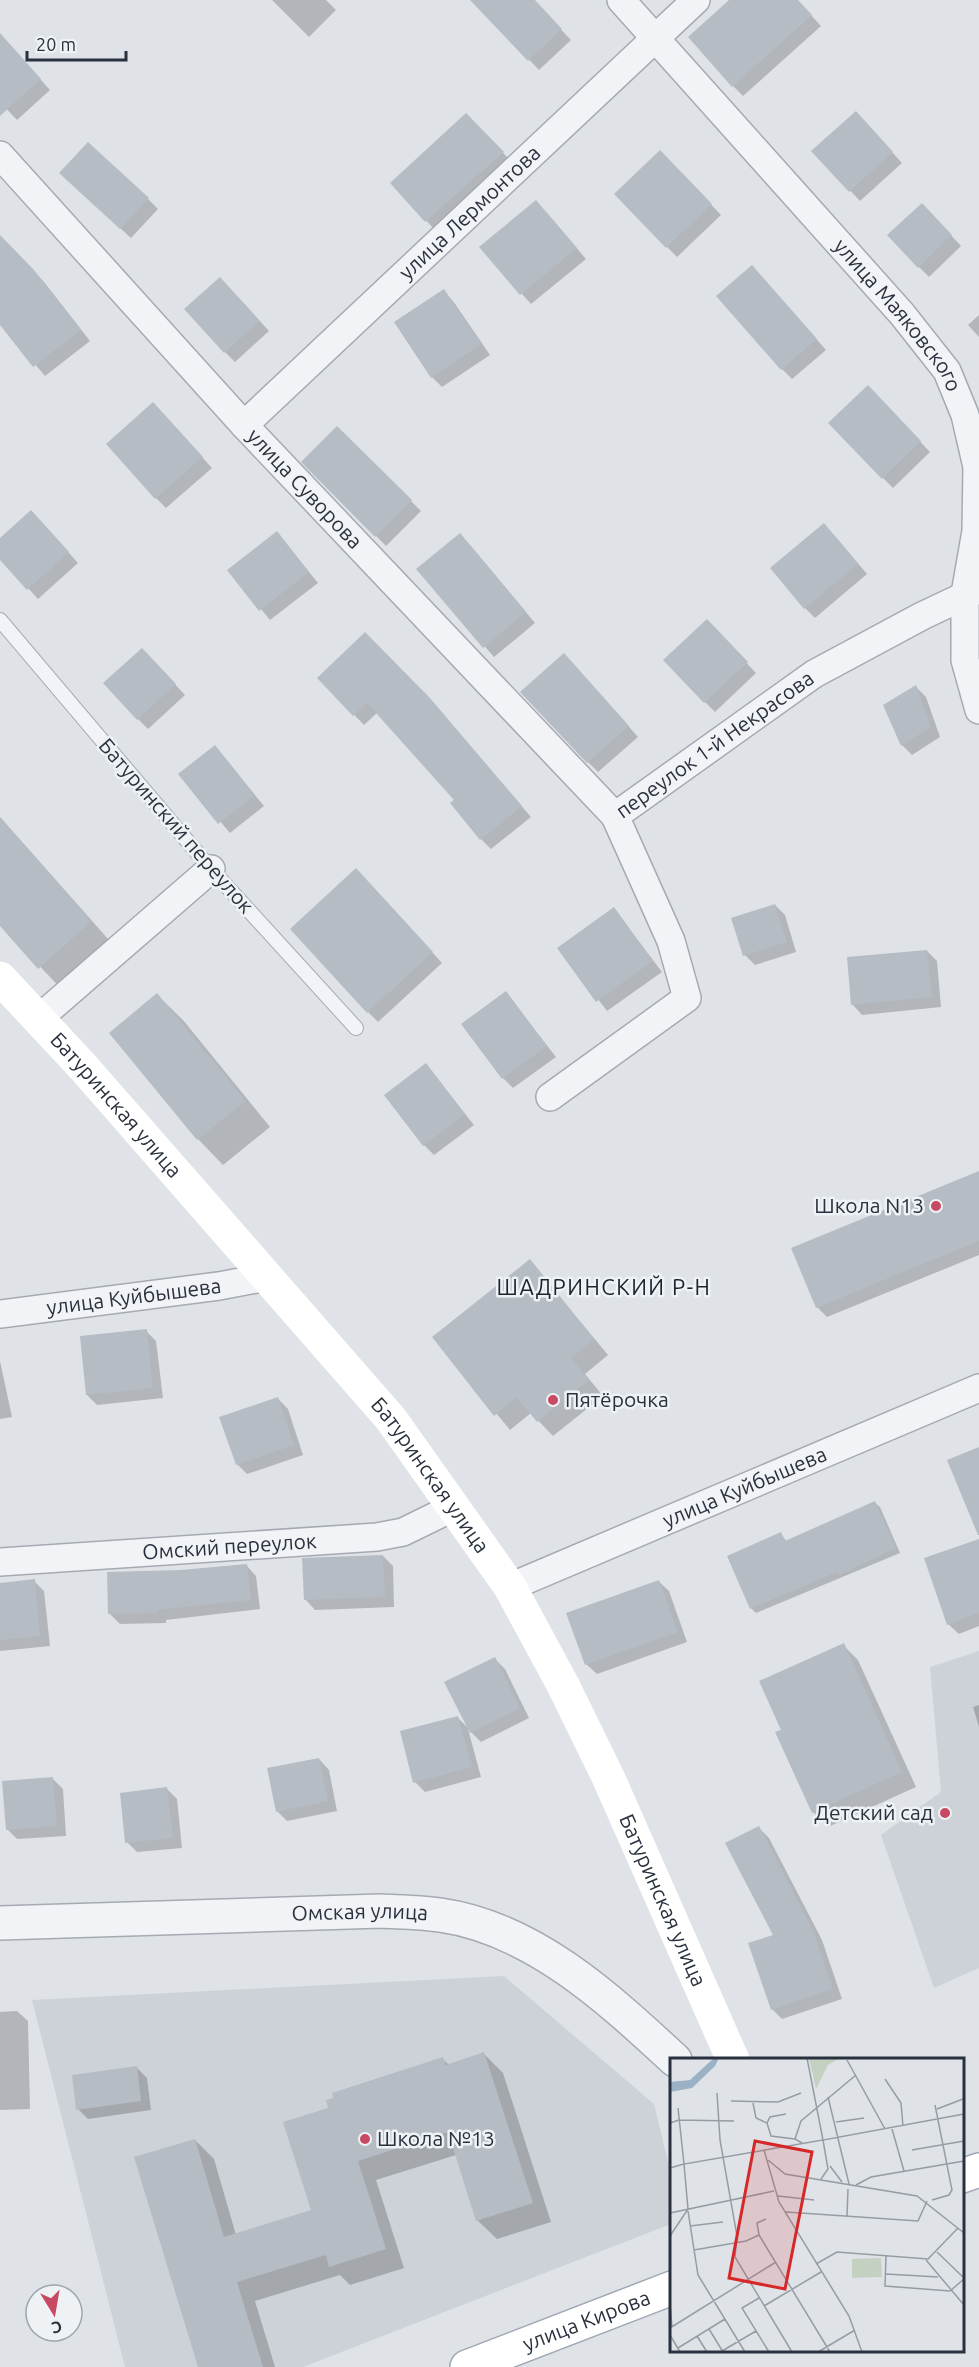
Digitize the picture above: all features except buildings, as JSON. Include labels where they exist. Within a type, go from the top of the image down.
[{"type":"main road","name":"Батуринская улица","points":[[0,978],[391,1419],[510,1587],[563,1684],[609,1779],[732,2058]]},
{"type":"main road","points":[[964,2176],[979,2169]]},
{"type":"main road","name":"улица Кирова","points":[[467,2367],[670,2289]]},
{"type":"street","name":"улица Маяковского","points":[[621,0],[902,314],[946,371],[965,415],[977,467],[976,531],[965,660],[979,710]]},
{"type":"street","name":"улица Лермонтова","points":[[244,424],[696,0]]},
{"type":"street","name":"улица Суворова","points":[[0,155],[244,424],[615,816]]},
{"type":"street","name":"переулок 1-й Некрасова","points":[[550,1097],[687,998],[671,941],[615,816],[814,674],[972,591]]},
{"type":"street","points":[[38,1019],[211,869]]},
{"type":"street","name":"улица Куйбышева","points":[[0,1314],[219,1286],[267,1277]]},
{"type":"street","name":"улица Куйбышева","points":[[510,1587],[979,1388]]},
{"type":"street","name":"Омский переулок","points":[[0,1562],[376,1537],[403,1532],[453,1507]]},
{"type":"street","name":"Омская улица","points":[[0,1923],[381,1911],[442,1915],[501,1932],[539,1953],[610,2000],[673,2058]]},
{"type":"lane","name":"Батуринский переулок","points":[[0,620],[211,869],[356,1028]]},
{"type":"shaded area","name":"Детский сад","points":[[979,1651],[979,1968],[934,1988],[881,1835],[941,1792],[930,1667]]},
{"type":"shaded area","name":"Школа №13","points":[[504,1976],[654,2104],[670,2170],[670,2224],[303,2367],[125,2367],[32,2000]]},
{"type":"place","name":"Школа N13","points":[[936,1206]]},
{"type":"place","name":"Пятёрочка","points":[[553,1400]]},
{"type":"place","name":"Детский сад","points":[[945,1813]]},
{"type":"place","name":"Школа №13","points":[[365,2139]]},
{"type":"district","name":"ШАДРИНСКИЙ Р-Н","points":[[604,1287]]}]
